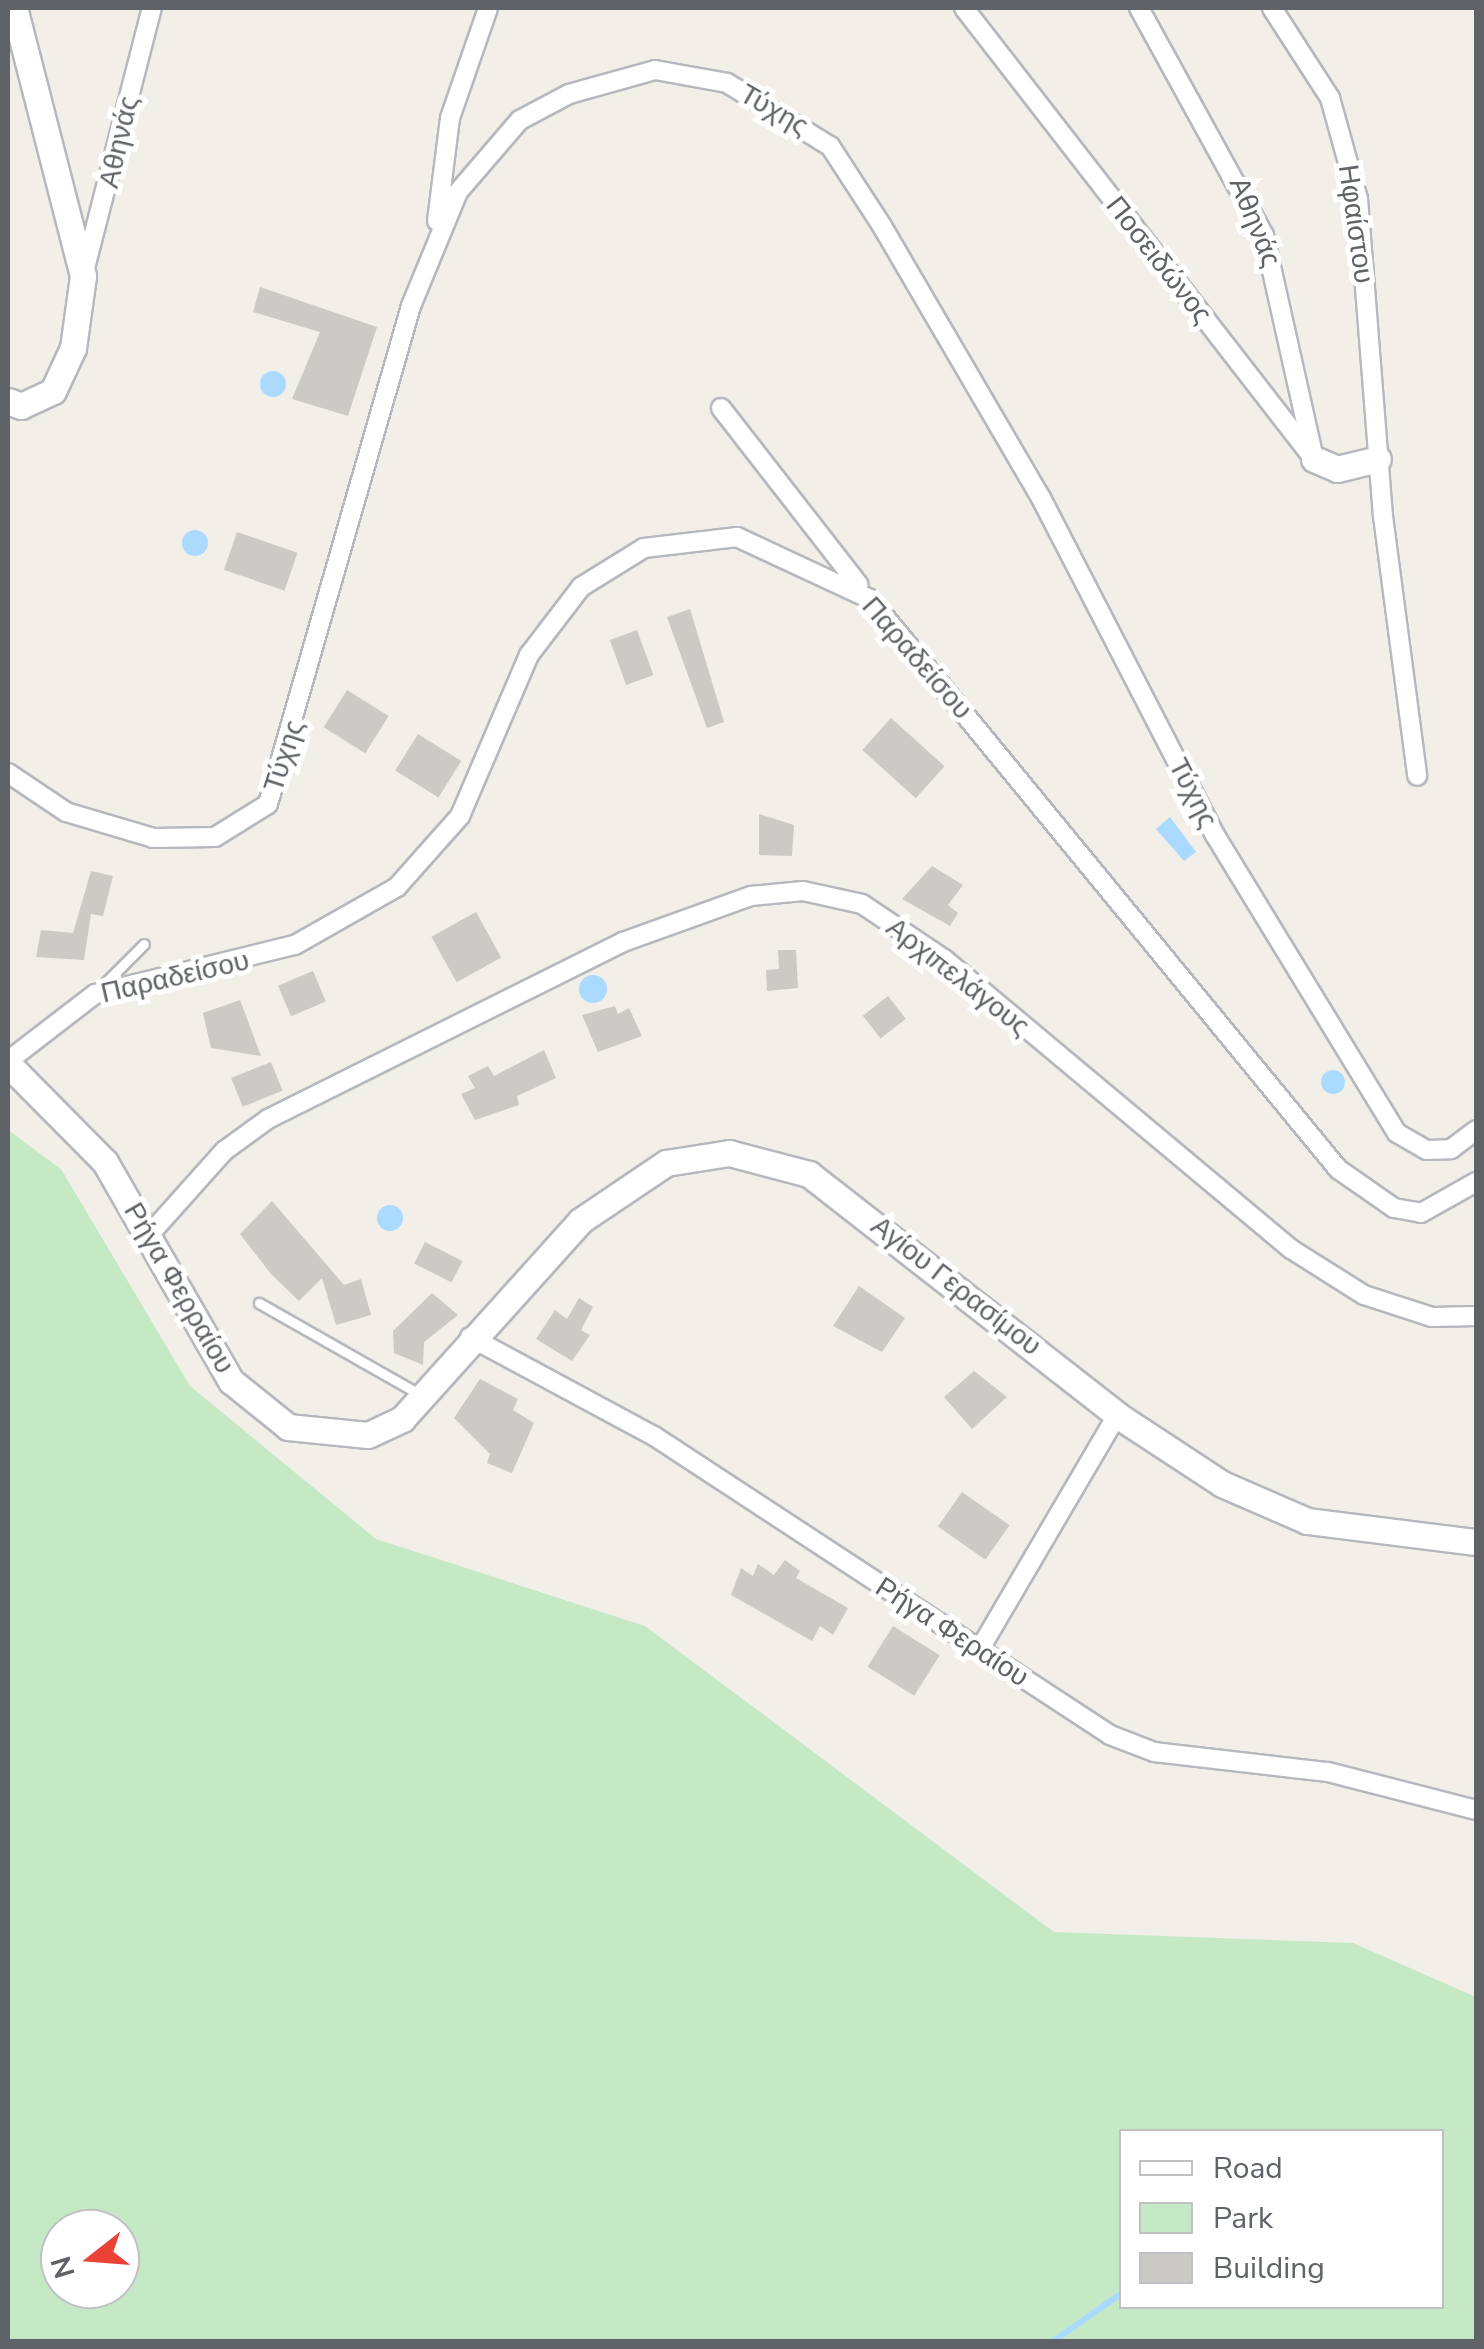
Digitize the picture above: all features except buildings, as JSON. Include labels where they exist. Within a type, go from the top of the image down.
[{"type":"street","points":[[8,401],[21,406],[53,392],[73,348],[83,276],[14,8]]},
{"type":"street","name":"Αθηνάς","points":[[83,276],[152,8]]},
{"type":"street","points":[[436,231],[450,118],[488,8]]},
{"type":"street","name":"Ποσειδώνος","points":[[964,8],[1314,459]]},
{"type":"street","name":"Αθηνάς","points":[[1139,8],[1264,235],[1314,459]]},
{"type":"street","name":"Ηφαίστου","points":[[1272,8],[1330,98],[1358,198],[1378,459],[1417,776]]},
{"type":"street","name":"Τύχης","points":[[8,773],[66,812],[153,838],[214,838],[268,804],[436,231],[520,120],[622,73],[727,83],[830,146],[1040,498],[1214,835],[1398,1133],[1427,1150],[1451,1149],[1476,1130]]},
{"type":"street","points":[[720,408],[870,599]]},
{"type":"street","points":[[1314,459],[1337,469],[1378,459]]},
{"type":"street","name":"Παραδείσου","points":[[8,1062],[95,994],[296,945],[397,887],[460,816],[552,620],[615,562],[676,538],[736,537],[870,599],[1338,1169],[1394,1208],[1421,1213],[1476,1182]]},
{"type":"street","name":"Αρχιπελάγους","points":[[150,1234],[224,1151],[268,1119],[624,942],[752,896],[802,890],[862,904],[944,959],[1276,1237],[1349,1286],[1432,1317],[1476,1316]]},
{"type":"street","name":"Ρήγα Φερραίου","points":[[8,1062],[105,1162],[150,1234],[231,1381],[288,1428],[368,1435],[424,1396],[470,1337]]},
{"type":"street","name":"Αγίου Γερασίμου","points":[[470,1337],[580,1221],[637,1180],[666,1163],[730,1153],[821,1182],[1117,1415],[1267,1507],[1307,1521],[1476,1542]]},
{"type":"street","name":"Ρήγα Φεραίου","points":[[470,1337],[654,1436],[981,1646],[1110,1735],[1154,1752],[1328,1772],[1476,1810]]},
{"type":"street","points":[[981,1646],[1117,1415]]},
{"type":"lane","points":[[95,994],[144,944]]},
{"type":"lane","points":[[259,1303],[424,1396]]},
{"type":"green space","points":[[8,1130],[61,1169],[190,1386],[376,1539],[645,1626],[1054,1932],[1353,1943],[1476,1997],[1476,2341],[8,2341]]},
{"type":"water","points":[[273,371],[282,375],[286,384],[282,393],[273,397],[264,393],[260,384],[264,375]]},
{"type":"water","points":[[195,530],[204,534],[208,543],[204,552],[195,556],[186,552],[182,543],[186,534]]},
{"type":"water","points":[[1170,817],[1196,852],[1184,861],[1156,829]]},
{"type":"water","points":[[593,975],[603,979],[607,989],[603,999],[593,1003],[583,999],[579,989],[583,979]]},
{"type":"water","points":[[1333,1070],[1345,1082],[1333,1094],[1321,1082]]},
{"type":"water","points":[[390,1205],[399,1209],[403,1218],[399,1227],[390,1231],[381,1227],[377,1218],[381,1209]]},
{"type":"waterway","points":[[1052,2342],[1119,2295]]}]
